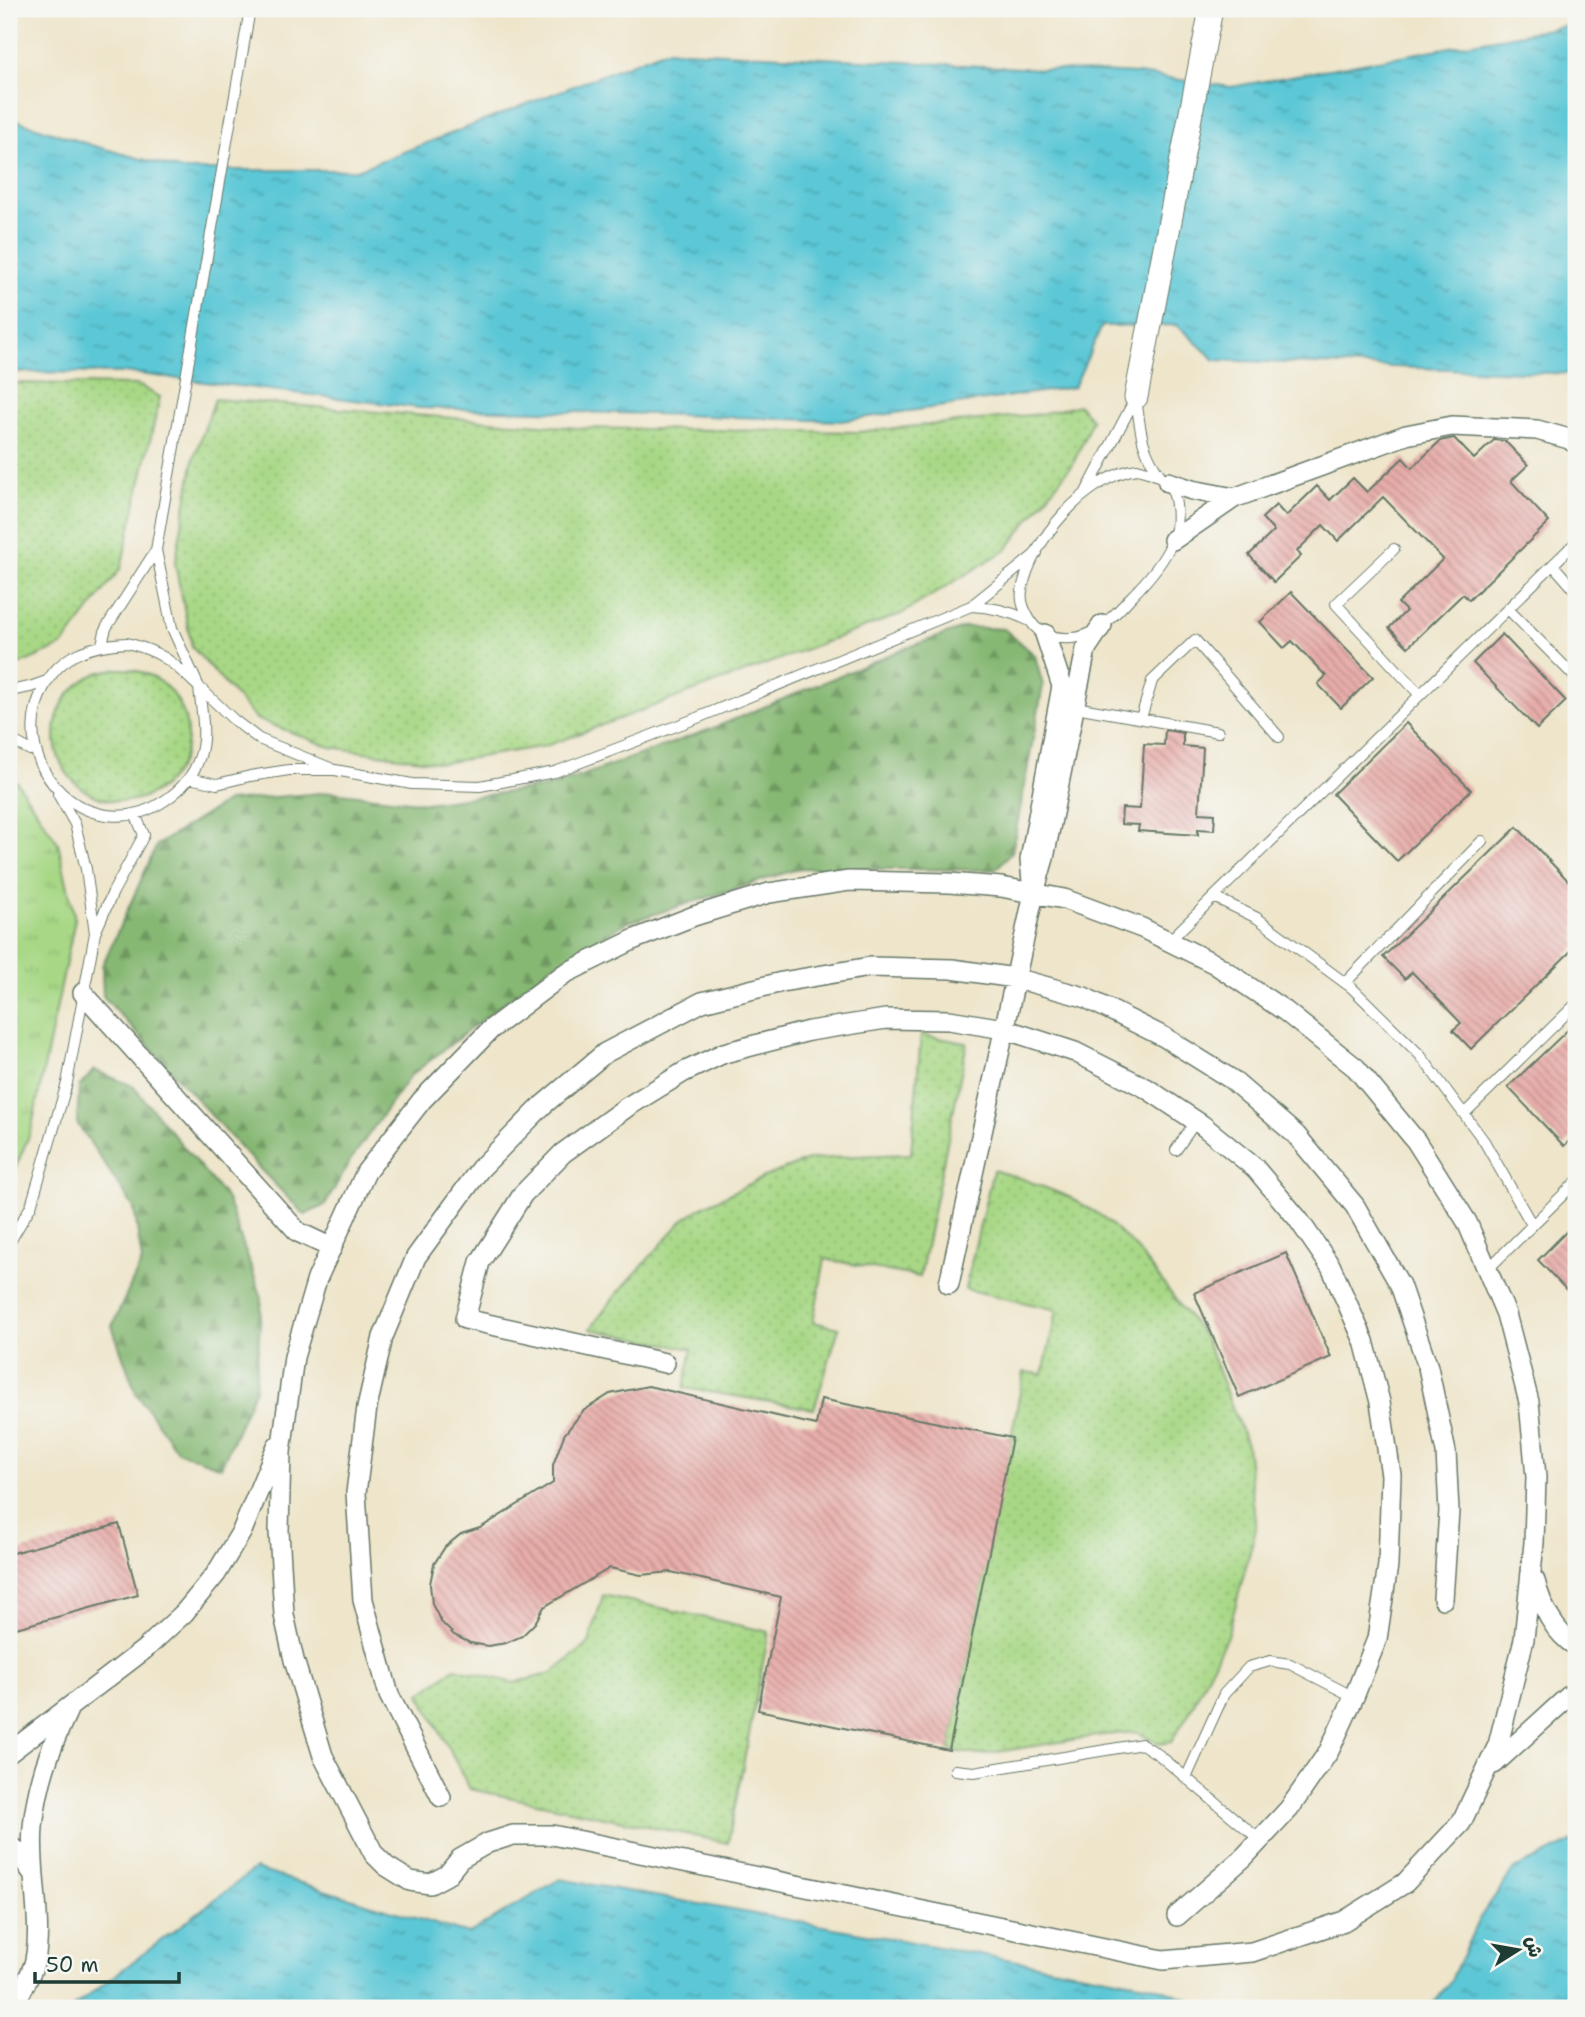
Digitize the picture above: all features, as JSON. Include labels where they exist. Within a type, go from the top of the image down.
[{"type":"street","points":[[1136,397],[1200,65],[1214,14]]},
{"type":"street","points":[[1173,540],[1234,498],[1406,435],[1452,426],[1537,430],[1569,439],[1576,444]]},
{"type":"street","points":[[1165,480],[1192,490],[1234,498]]},
{"type":"street","points":[[949,1284],[1015,978],[1044,858],[1086,649],[1101,625]]},
{"type":"street","points":[[1034,893],[1030,860],[1062,686],[1038,627]]},
{"type":"street","points":[[849,880],[949,883],[1001,887],[1034,893],[1064,899],[1170,941],[1215,964],[1285,1011],[1356,1068],[1416,1141],[1467,1222],[1506,1314],[1529,1402],[1536,1477],[1535,1543],[1524,1639],[1498,1745],[1461,1823],[1405,1883],[1344,1922],[1252,1952],[1163,1960],[552,1835],[513,1835],[488,1843],[460,1859],[447,1875],[430,1884],[410,1881],[386,1866],[374,1854],[323,1756],[294,1660],[284,1615],[279,1531],[281,1452],[294,1357],[317,1279],[366,1172],[422,1100],[491,1029],[564,975],[635,939],[694,916],[769,893],[849,880]]},
{"type":"street","points":[[441,1797],[389,1695],[363,1600],[356,1493],[367,1407],[383,1337],[416,1257],[480,1168],[543,1105],[605,1053],[702,1002],[782,982],[870,967],[952,968],[1015,978],[1084,998],[1164,1037],[1231,1079],[1297,1135],[1355,1206],[1400,1285],[1429,1367],[1447,1452],[1449,1511],[1443,1599]]},
{"type":"street","points":[[83,993],[298,1232],[332,1248]]},
{"type":"street","points":[[665,1363],[465,1319],[480,1262],[523,1194],[564,1153],[627,1107],[684,1072],[724,1053],[809,1031],[886,1019],[949,1020],[1004,1029],[1074,1052],[1146,1087],[1196,1121],[1255,1168],[1298,1219],[1331,1267],[1364,1341],[1380,1402],[1391,1475],[1388,1564],[1377,1639],[1329,1751],[1289,1809],[1244,1857],[1177,1916]]},
{"type":"street","points":[[9,1753],[145,1649],[184,1614],[216,1574],[242,1531],[284,1429]]},
{"type":"street","points":[[1532,1564],[1540,1601],[1550,1618],[1570,1643],[1576,1646]]},
{"type":"street","points":[[1485,1772],[1576,1691]]},
{"type":"street","points":[[12,2008],[35,1961],[37,1925],[32,1872],[33,1828],[38,1788],[50,1747],[71,1706]]},
{"type":"street","points":[[9,1844],[32,1872]]},
{"type":"lane","points":[[52,784],[69,800],[89,810],[112,815],[135,814],[156,807],[175,794],[190,778],[201,755],[204,730],[198,687],[172,628],[156,550],[250,9]]},
{"type":"lane","points":[[247,31],[257,9]]},
{"type":"lane","points":[[971,607],[1013,612],[1057,638],[1076,639],[1101,625],[1121,609],[1152,574],[1173,540],[1177,522],[1175,501],[1165,480],[1150,462],[1141,440],[1136,397]]},
{"type":"lane","points":[[1084,495],[1136,397]]},
{"type":"lane","points":[[1038,627],[1023,608],[1021,592],[1037,553],[1070,507],[1096,486],[1126,471],[1137,469],[1153,472],[1165,480]]},
{"type":"lane","points":[[1170,941],[1576,542]]},
{"type":"lane","points":[[1394,549],[1336,604],[1420,695]]},
{"type":"lane","points":[[102,644],[106,628],[156,550]]},
{"type":"lane","points":[[190,778],[217,784],[289,770],[335,770],[412,784],[480,786],[555,772],[971,607],[1037,553]]},
{"type":"lane","points":[[1553,565],[1576,591]]},
{"type":"lane","points":[[1508,609],[1576,678]]},
{"type":"lane","points":[[1141,718],[1152,681],[1195,640],[1279,737]]},
{"type":"lane","points":[[94,933],[86,869],[75,824],[41,766],[34,746],[33,723],[37,701],[47,681],[62,664],[80,652],[102,644],[127,643],[151,650],[173,663],[234,720],[259,739],[335,770]]},
{"type":"lane","points":[[9,691],[47,681]]},
{"type":"lane","points":[[1075,707],[1217,732]]},
{"type":"lane","points":[[9,738],[30,750],[34,746]]},
{"type":"lane","points":[[9,1243],[31,1206],[67,1083],[94,933],[144,835],[135,814]]},
{"type":"lane","points":[[1345,984],[1482,841]]},
{"type":"lane","points":[[1214,897],[1257,918],[1345,984],[1420,1055],[1485,1141],[1532,1225]]},
{"type":"lane","points":[[1464,1114],[1576,1004]]},
{"type":"lane","points":[[1176,1150],[1196,1121]]},
{"type":"lane","points":[[1487,1270],[1576,1182]]},
{"type":"lane","points":[[1186,1778],[1224,1694],[1249,1667],[1270,1661],[1290,1664],[1354,1697]]},
{"type":"lane","points":[[955,1770],[974,1772],[1142,1744],[1159,1755],[1260,1840]]},
{"type":"green space","points":[[9,383],[138,385],[160,397],[121,568],[62,646],[9,669]]},
{"type":"green space","points":[[215,399],[578,428],[857,432],[1040,414],[1079,405],[1092,420],[1074,462],[1006,550],[901,614],[546,746],[442,763],[330,747],[256,719],[192,647],[175,564],[194,458]]},
{"type":"green space","points":[[966,627],[1004,629],[1035,655],[1043,686],[1012,852],[995,870],[801,868],[626,923],[550,967],[410,1076],[350,1161],[325,1205],[305,1215],[103,996],[102,966],[157,845],[228,801],[332,792],[426,803],[553,786],[711,729],[906,648]]},
{"type":"green space","points":[[121,669],[146,674],[167,689],[182,710],[187,735],[182,760],[167,781],[146,796],[121,801],[96,796],[75,781],[60,760],[55,735],[60,710],[75,689],[96,674]]},
{"type":"green space","points":[[9,778],[17,782],[58,843],[75,919],[31,1131],[9,1183]]},
{"type":"green space","points":[[921,1035],[967,1043],[920,1277],[825,1259],[813,1322],[839,1328],[814,1409],[684,1388],[692,1349],[590,1329],[616,1295],[684,1219],[702,1207],[764,1177],[808,1160],[911,1154]]},
{"type":"green space","points":[[94,1070],[133,1086],[227,1199],[262,1298],[255,1389],[221,1467],[177,1451],[136,1393],[112,1326],[142,1261],[134,1208],[77,1123],[79,1087]]},
{"type":"green space","points":[[993,1170],[1069,1197],[1103,1217],[1136,1248],[1205,1338],[1247,1445],[1256,1529],[1228,1634],[1188,1715],[1171,1742],[1159,1744],[1137,1732],[978,1755],[949,1750],[1024,1372],[1043,1374],[1057,1310],[965,1289]]},
{"type":"green space","points":[[603,1595],[769,1632],[728,1843],[470,1789],[420,1694],[455,1668],[514,1683],[552,1673],[589,1643]]},
{"type":"water","points":[[1576,24],[1576,374],[1215,360],[1177,325],[1102,326],[1074,387],[841,421],[420,408],[130,373],[9,372],[9,118],[94,146],[182,170],[357,170],[666,50],[1138,74],[1231,87]]},
{"type":"water","points":[[1576,1840],[1576,2008],[1430,2008],[1451,1980],[1479,1919],[1514,1869]]},
{"type":"water","points":[[255,1869],[468,1934],[560,1879],[1151,1985],[1189,1999],[1198,2008],[72,2008]]},
{"type":"building","points":[[1454,438],[1474,459],[1494,440],[1505,441],[1528,465],[1511,481],[1549,522],[1469,600],[1463,594],[1408,647],[1389,628],[1406,611],[1398,603],[1443,559],[1383,497],[1338,541],[1323,525],[1297,551],[1301,556],[1274,582],[1249,555],[1274,531],[1262,518],[1276,505],[1286,516],[1317,486],[1330,500],[1353,478],[1367,492],[1403,458],[1412,468],[1440,441]]},
{"type":"building","points":[[1291,592],[1373,677],[1341,708],[1318,684],[1326,676],[1292,641],[1284,648],[1260,622]]},
{"type":"building","points":[[1502,634],[1566,701],[1537,729],[1473,663]]},
{"type":"building","points":[[1406,723],[1471,790],[1397,861],[1333,794]]},
{"type":"building","points":[[1165,730],[1183,733],[1183,746],[1203,748],[1199,813],[1215,814],[1214,830],[1198,829],[1198,835],[1138,831],[1139,825],[1121,824],[1122,808],[1140,809],[1144,744],[1164,745]]},
{"type":"building","points":[[1517,827],[1576,889],[1576,946],[1471,1049],[1453,1030],[1461,1023],[1412,972],[1405,979],[1383,957]]},
{"type":"building","points":[[1576,1022],[1576,1134],[1564,1146],[1508,1087]]},
{"type":"building","points":[[1576,1222],[1576,1300],[1538,1260]]},
{"type":"building","points":[[1286,1253],[1331,1357],[1239,1397],[1194,1293]]},
{"type":"building","points":[[648,1386],[816,1425],[821,1399],[1012,1438],[949,1750],[758,1710],[781,1597],[671,1572],[641,1575],[610,1568],[544,1607],[535,1623],[522,1636],[506,1643],[488,1646],[470,1643],[454,1635],[441,1622],[432,1604],[430,1584],[434,1564],[445,1547],[461,1534],[480,1528],[553,1483],[553,1465],[564,1435],[583,1411],[610,1394]]},
{"type":"building","points":[[119,1524],[138,1595],[9,1630],[9,1554]]}]
